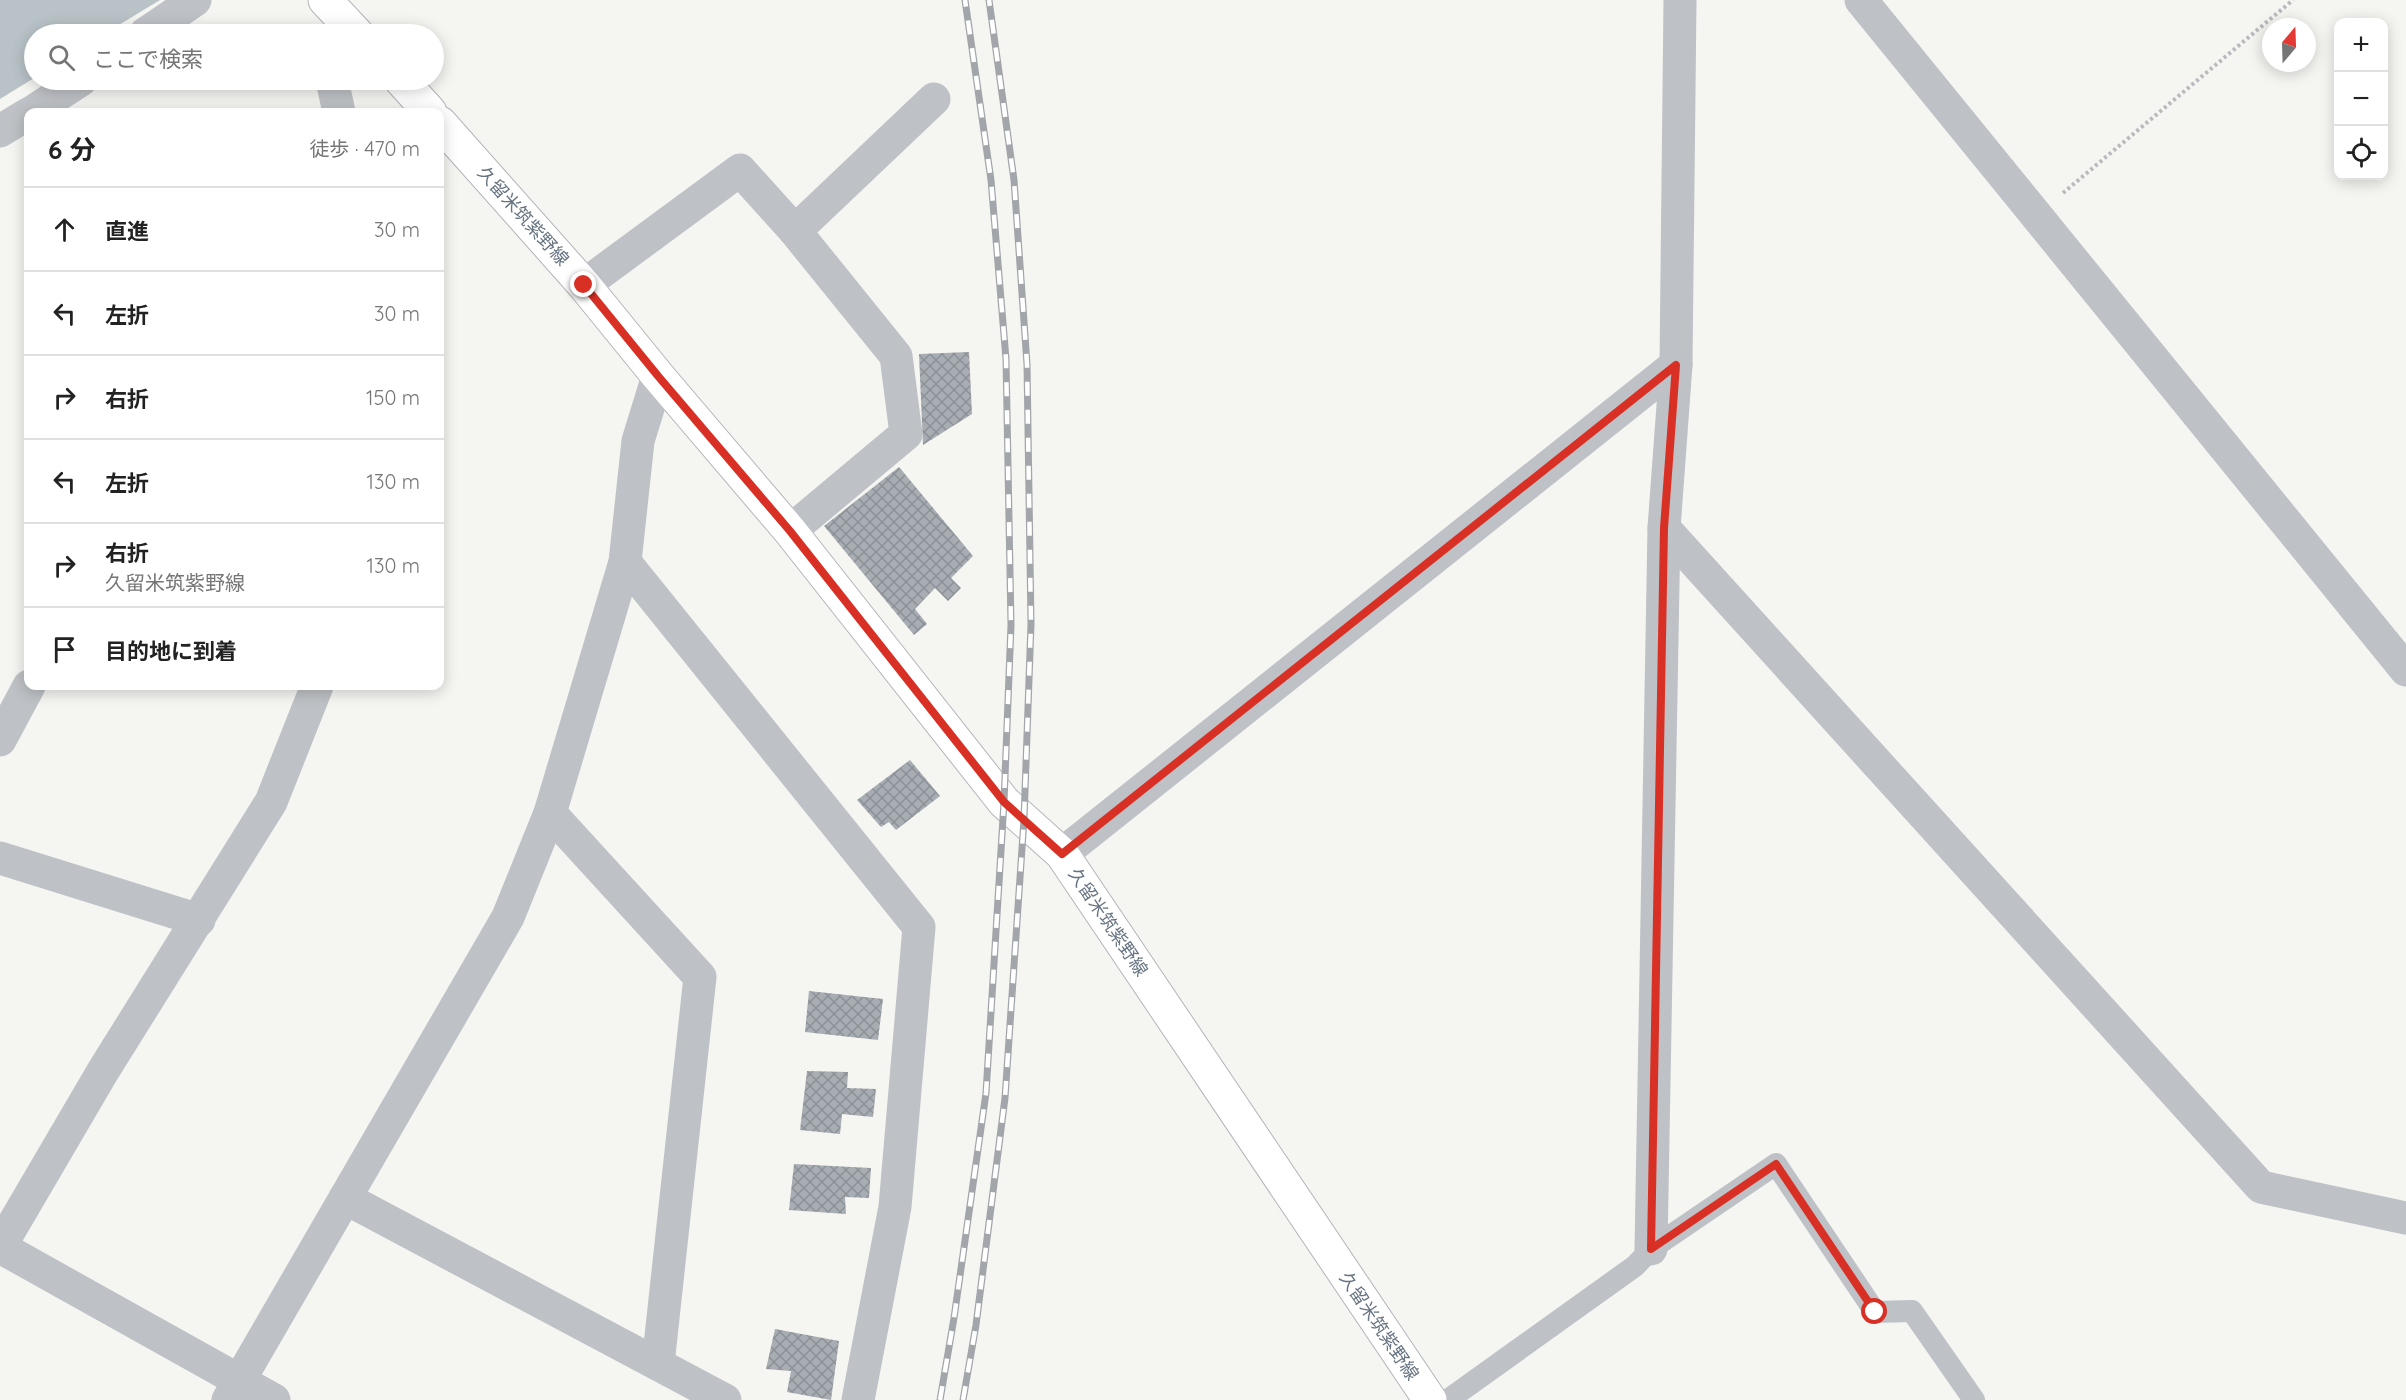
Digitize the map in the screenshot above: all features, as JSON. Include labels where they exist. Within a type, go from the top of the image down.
[{"type":"main road","points":[[329,14],[343,24]]},
{"type":"main road","points":[[410,90],[426,108]]},
{"type":"main road","name":"久留米筑紫野線","points":[[444,128],[584,285],[790,531],[1004,802],[1062,854],[1430,1400]]},
{"type":"street","points":[[160,24],[195,0]]},
{"type":"street","points":[[1651,1249],[1664,528],[1676,365],[1680,0]]},
{"type":"street","points":[[1861,0],[2406,670]]},
{"type":"street","points":[[42,108],[67,90]]},
{"type":"street","points":[[334,90],[338,108]]},
{"type":"street","points":[[795,231],[934,99]]},
{"type":"street","points":[[0,131],[24,118]]},
{"type":"street","points":[[584,285],[740,170],[795,231],[896,356],[906,434],[790,531]]},
{"type":"street","points":[[1062,854],[1676,365]]},
{"type":"street","points":[[234,1391],[508,917],[550,813],[625,562],[638,441],[658,376]]},
{"type":"street","points":[[1664,528],[2261,1187],[2406,1218]]},
{"type":"street","points":[[625,562],[919,927],[895,1207],[858,1400]]},
{"type":"street","points":[[0,740],[27,690]]},
{"type":"street","points":[[274,1400],[234,1391],[0,1247],[103,1071],[200,920],[271,802],[315,690]]},
{"type":"street","points":[[550,813],[700,977],[658,1364]]},
{"type":"street","points":[[0,858],[200,920]]},
{"type":"street","points":[[345,1198],[725,1400]]},
{"type":"lane","points":[[1448,1400],[1635,1266],[1651,1249],[1776,1164],[1875,1312],[1912,1311],[1974,1400]]},
{"type":"path","points":[[2037,214],[2294,0]]},
{"type":"shaded area","points":[[0,0],[160,0],[120,24],[24,24],[24,84],[0,99]]},
{"type":"building","points":[[969,352],[972,414],[923,445],[919,354]]},
{"type":"building","points":[[899,467],[973,556],[951,578],[961,588],[948,601],[935,588],[915,609],[927,624],[914,635],[824,526]]},
{"type":"building","points":[[910,760],[940,796],[896,830],[889,822],[881,827],[857,800]]},
{"type":"building","points":[[809,991],[883,999],[878,1040],[805,1032]]},
{"type":"building","points":[[807,1071],[848,1072],[847,1088],[876,1089],[873,1117],[842,1114],[840,1134],[800,1130]]},
{"type":"building","points":[[794,1164],[871,1168],[869,1198],[845,1197],[846,1214],[789,1210]]},
{"type":"building","points":[[775,1329],[839,1341],[831,1400],[787,1392],[791,1371],[766,1369]]},
{"type":"railway","points":[[940,1400],[986,1093],[1004,802],[1011,625],[1006,359],[991,180],[965,0]]},
{"type":"railway","points":[[963,1400],[976,1325],[1005,1098],[1024,819],[1031,624],[1027,364],[1014,180],[989,0]]},
{"type":"route","points":[[584,285],[790,531],[1004,802],[1062,854],[1676,365],[1664,528],[1651,1249],[1776,1164],[1875,1312]]}]
